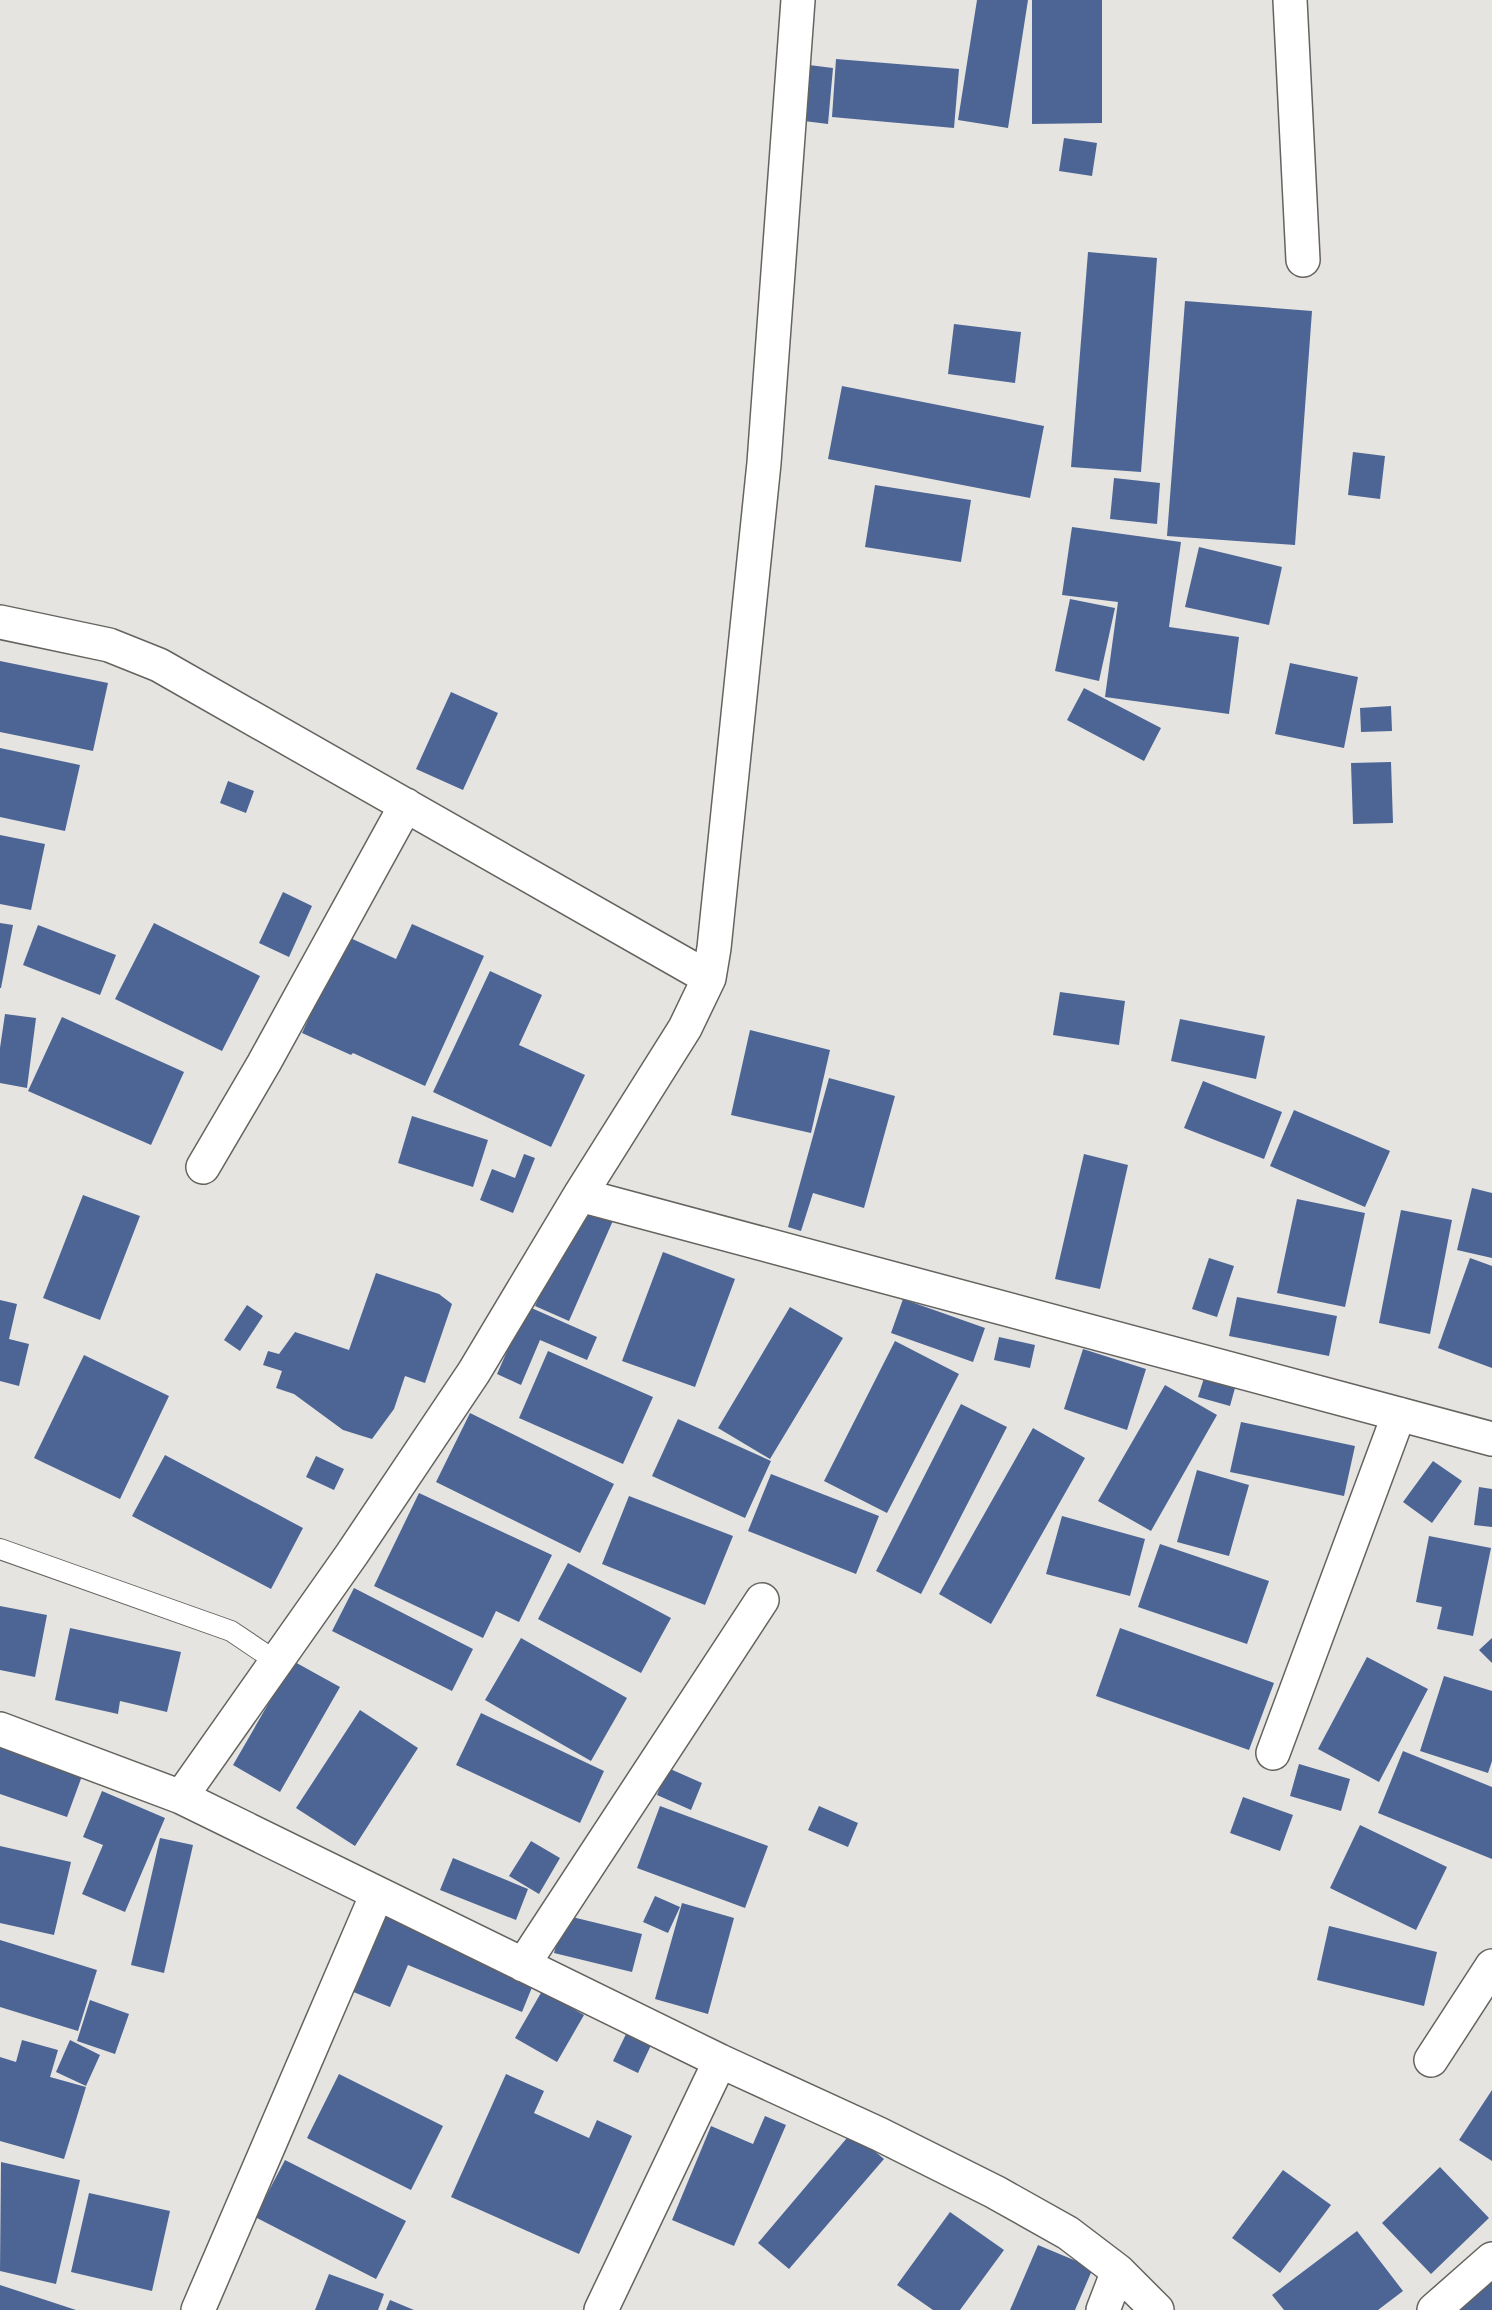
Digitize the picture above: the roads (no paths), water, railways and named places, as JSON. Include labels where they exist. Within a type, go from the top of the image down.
[{"type":"street","points":[[181,1797],[277,1662],[474,1372],[580,1194],[685,1028],[709,978],[764,463],[798,0]]},
{"type":"street","points":[[1290,0],[1303,260]]},
{"type":"street","points":[[0,622],[109,645],[159,665],[709,978]]},
{"type":"street","points":[[204,1167],[406,805]]},
{"type":"street","points":[[580,1194],[1492,1439]]},
{"type":"street","points":[[1273,1754],[1399,1414]]},
{"type":"street","points":[[523,1965],[762,1600]]},
{"type":"street","points":[[0,1729],[181,1797],[720,2061],[879,2134],[995,2192],[1068,2233],[1118,2271],[1157,2310]]},
{"type":"street","points":[[198,2310],[377,1894]]},
{"type":"street","points":[[1431,2060],[1492,1966]]},
{"type":"street","points":[[601,2310],[720,2061]]},
{"type":"street","points":[[1434,2310],[1492,2259]]},
{"type":"street","points":[[1103,2310],[1118,2271]]},
{"type":"lane","points":[[0,1549],[231,1631],[277,1662]]}]
